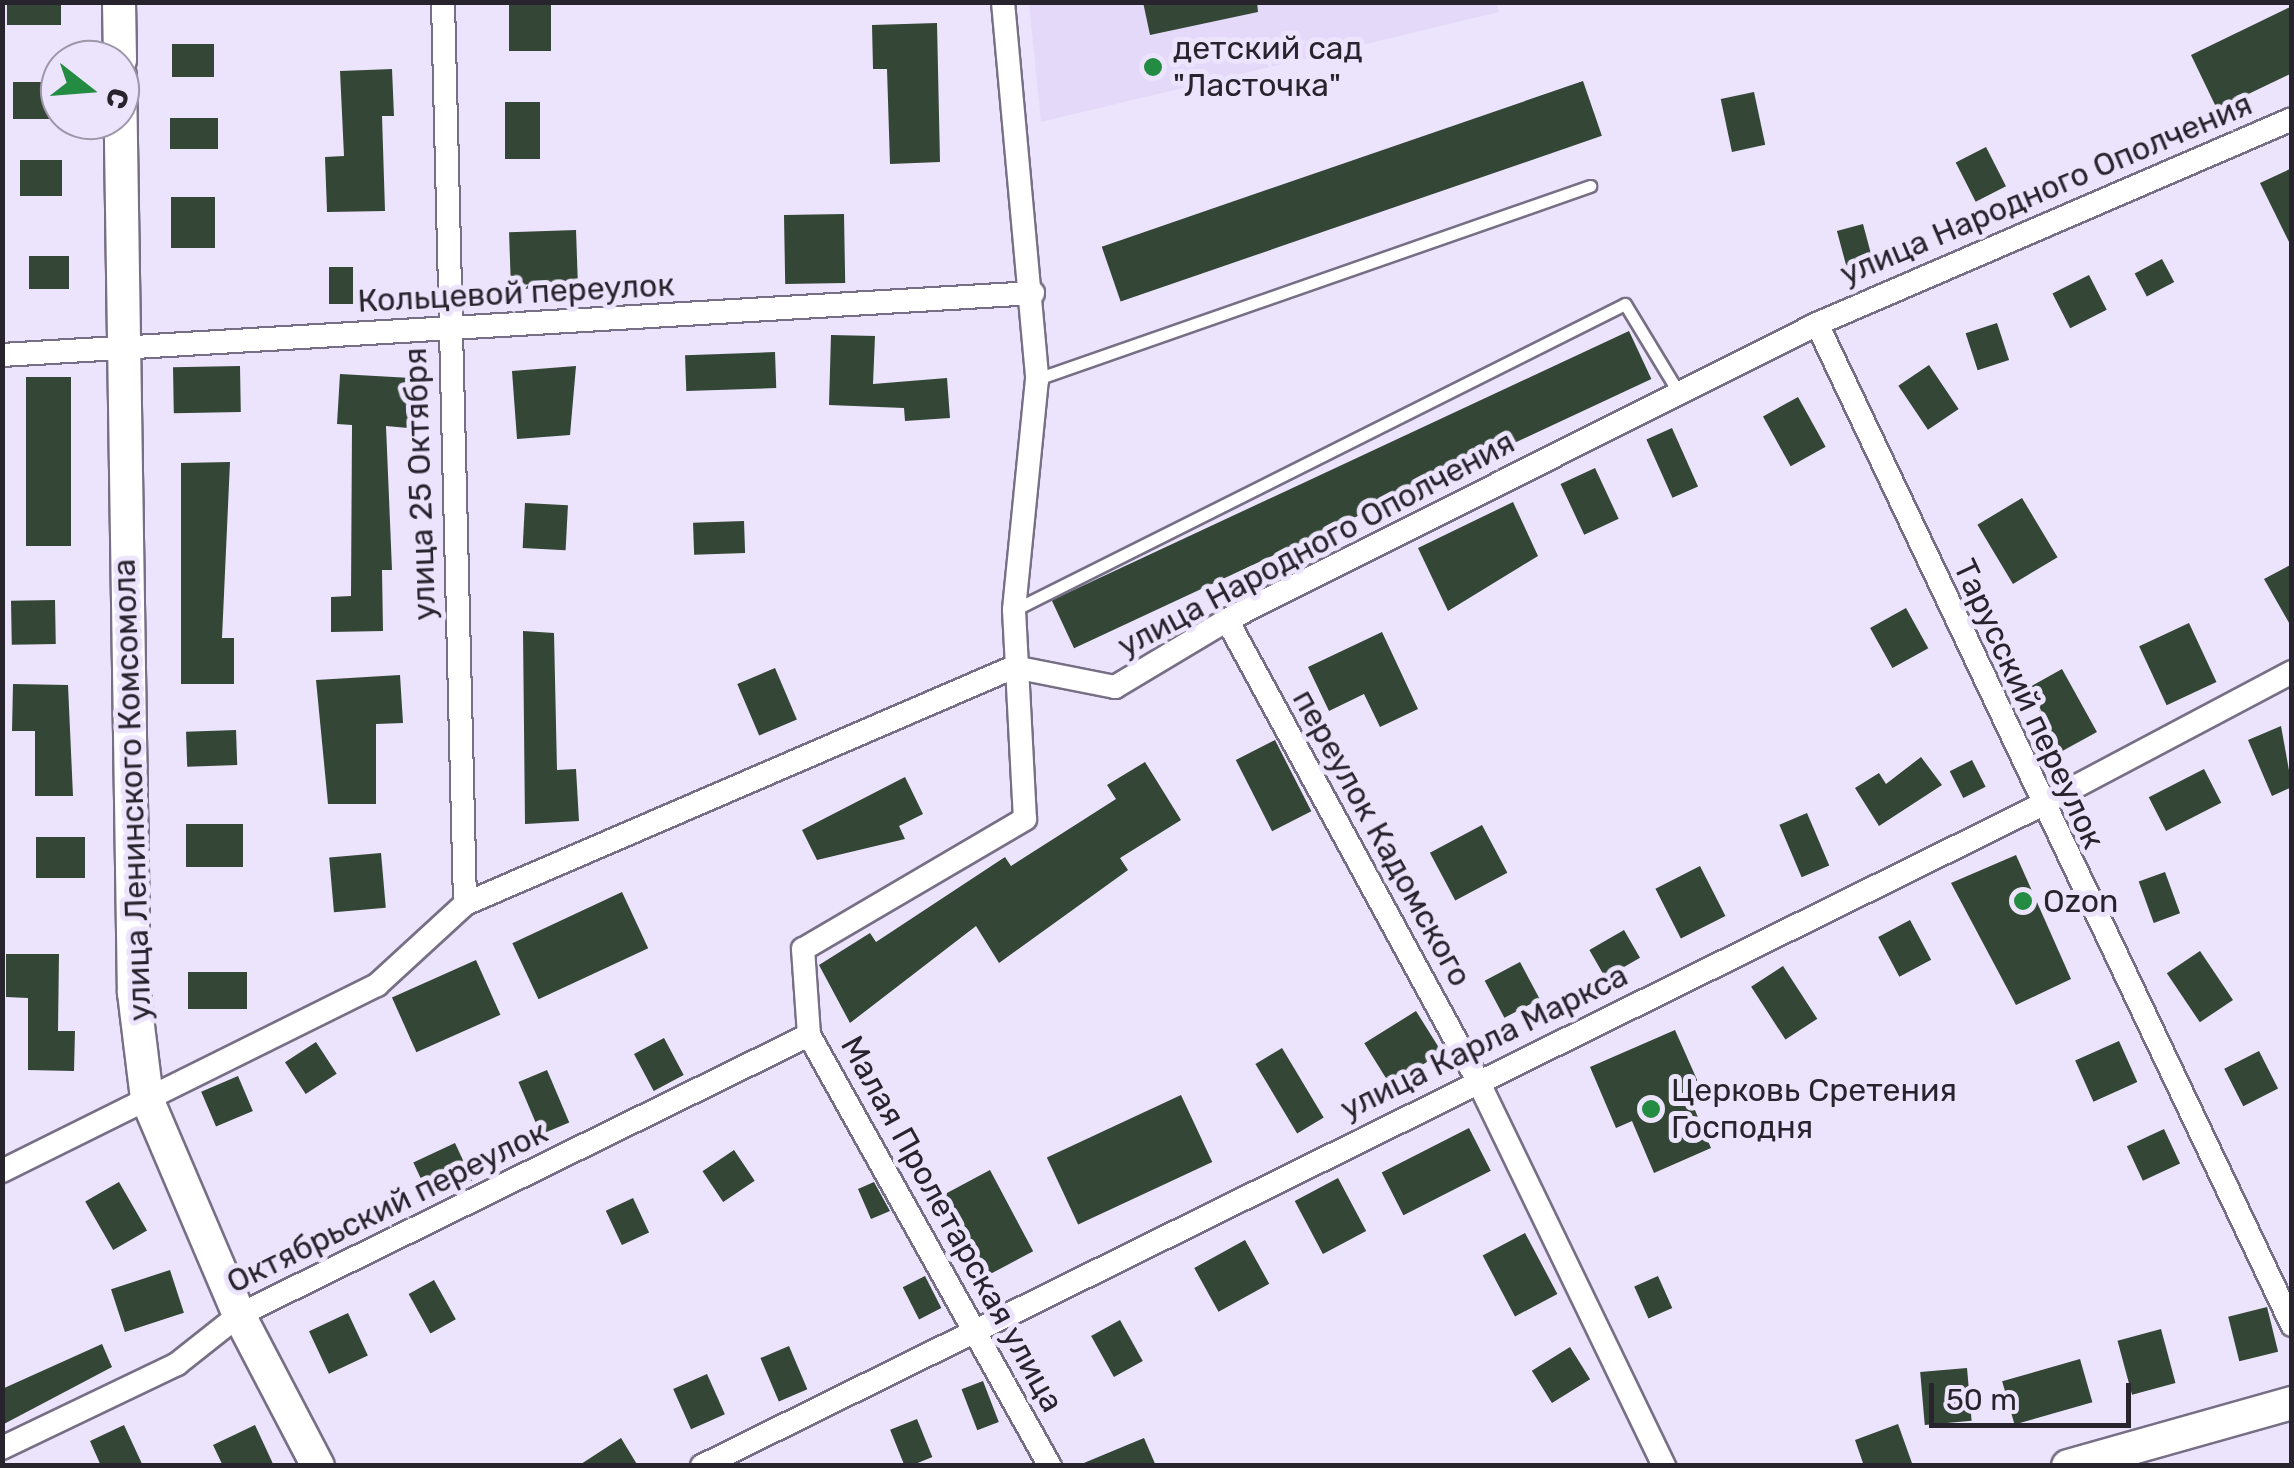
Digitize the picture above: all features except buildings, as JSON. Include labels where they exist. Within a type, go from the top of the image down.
[{"type":"main road","points":[[120,2],[120,40]]},
{"type":"main road","name":"улица Ленинского Комсомола","points":[[120,140],[134,994],[147,1099],[239,1315],[318,1466]]},
{"type":"main road","points":[[2068,1466],[2292,1403]]},
{"type":"street","name":"улица 25 Октября","points":[[443,2],[448,332],[466,904]]},
{"type":"street","name":"Малая Пролетарская улица","points":[[1004,2],[1037,379],[1014,610],[1025,819],[803,949],[808,1035],[977,1329],[1050,1466]]},
{"type":"street","name":"улица Народного Ополчения","points":[[1014,667],[1115,687],[1227,620],[1817,324],[2292,119]]},
{"type":"street","name":"Кольцевой переулок","points":[[2,356],[122,344],[448,332],[1032,293]]},
{"type":"street","name":"Тарусский переулок","points":[[1817,324],[2040,806],[2292,1325]]},
{"type":"street","name":"переулок Кадомского","points":[[1227,620],[1478,1081],[1664,1466]]},
{"type":"street","points":[[2,1172],[377,985],[466,904],[1014,667]]},
{"type":"street","name":"улица Карла Маркса","points":[[702,1466],[2040,806],[2292,672]]},
{"type":"street","name":"Октябрьский переулок","points":[[2,1448],[176,1364],[239,1315],[808,1035]]},
{"type":"lane","points":[[1037,379],[1590,186]]},
{"type":"lane","points":[[1014,610],[1625,304],[1680,393]]},
{"type":"shaded area","name":"детский сад \"Ласточка\"","points":[[1496,2],[1499,12],[1041,122],[1029,3]]},
{"type":"place","name":"детский сад \"Ласточка\"","points":[[1153,67]]},
{"type":"place","name":"Ozon","points":[[2023,901]]},
{"type":"place","name":"Церковь Сретения Господня","points":[[1651,1109]]}]
